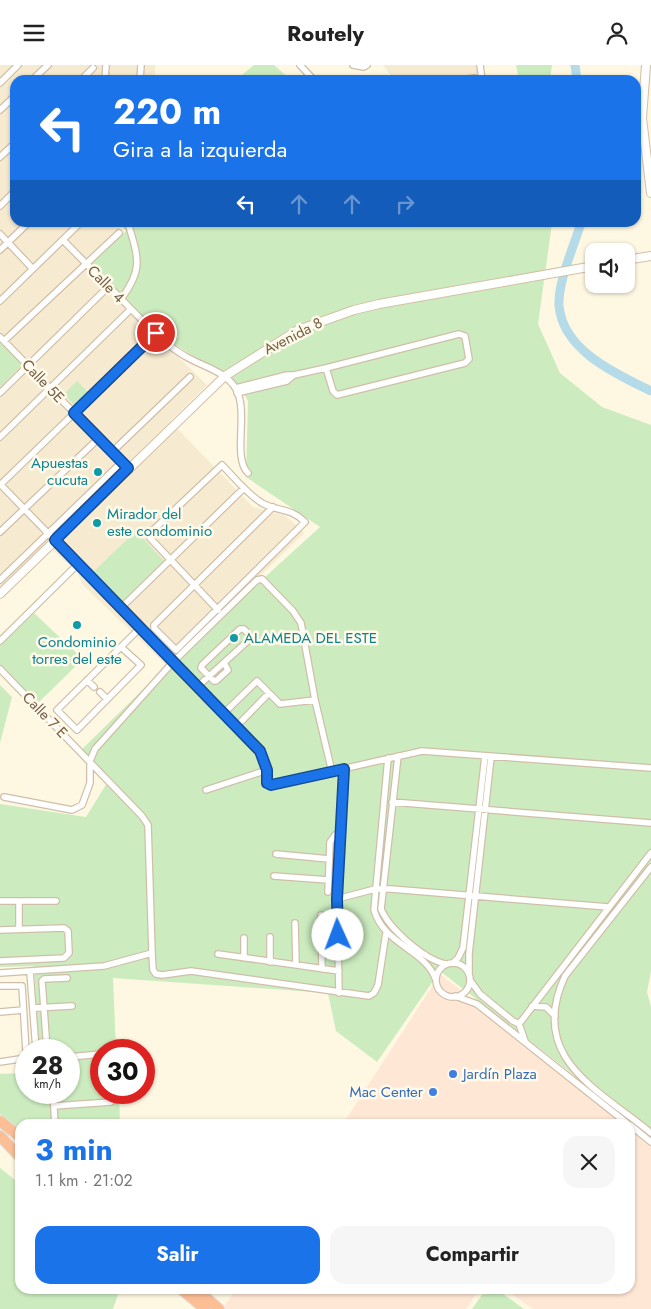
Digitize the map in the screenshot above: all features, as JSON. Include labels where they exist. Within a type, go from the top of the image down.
[{"type":"highway","points":[[0,1121],[15,1133]]},
{"type":"highway","points":[[0,1135],[15,1152]]},
{"type":"highway","points":[[187,1294],[205,1309]]},
{"type":"highway","points":[[202,1294],[219,1309]]},
{"type":"street","points":[[0,83],[18,65]]},
{"type":"street","points":[[37,75],[48,65]]},
{"type":"street","points":[[300,65],[309,75]]},
{"type":"street","points":[[352,65],[364,67],[367,65]]},
{"type":"street","points":[[646,65],[642,97],[642,118],[651,193]]},
{"type":"street","points":[[86,75],[93,68]]},
{"type":"street","points":[[642,97],[651,95]]},
{"type":"street","points":[[0,110],[10,101]]},
{"type":"street","points":[[0,157],[10,148]]},
{"type":"street","points":[[0,206],[10,196]]},
{"type":"street","points":[[0,250],[24,227]]},
{"type":"street","points":[[0,301],[76,227]]},
{"type":"street","points":[[121,299],[136,275],[137,256],[129,227]]},
{"type":"street","points":[[2,339],[119,233]]},
{"type":"street","points":[[0,234],[33,269]]},
{"type":"street","name":"Calle 4","points":[[63,240],[156,333],[184,355],[224,376],[237,391]]},
{"type":"street","points":[[635,259],[651,256]]},
{"type":"street","name":"Avenida 8","points":[[0,594],[98,498],[125,465],[224,376],[298,330],[345,313],[498,282],[585,268]]},
{"type":"street","points":[[0,393],[109,286]]},
{"type":"street","points":[[0,437],[131,309]]},
{"type":"street","points":[[156,333],[0,485],[260,751],[267,770],[267,783],[271,785],[422,751],[651,768]]},
{"type":"street","points":[[248,473],[242,467],[240,460],[243,427],[237,391],[287,381],[294,375],[459,334],[465,336],[469,359],[465,363],[337,395],[333,391],[326,368]]},
{"type":"street","name":"Calle 5E","points":[[2,339],[125,465]]},
{"type":"street","points":[[112,452],[190,377]]},
{"type":"street","points":[[0,532],[99,438]]},
{"type":"street","points":[[0,580],[91,492],[125,465]]},
{"type":"street","points":[[218,609],[194,584],[171,559],[150,538],[149,534],[222,465],[244,488],[263,504],[291,511],[304,523],[218,609],[176,650],[154,628],[154,625],[194,584],[273,507]]},
{"type":"street","points":[[120,609],[244,488]]},
{"type":"street","points":[[91,492],[98,498]]},
{"type":"street","points":[[0,641],[78,564]]},
{"type":"street","points":[[4,797],[72,810],[82,805],[89,787],[90,761],[95,749],[173,662],[257,580],[262,579],[293,611],[301,623],[315,700],[332,772]]},
{"type":"street","points":[[121,647],[141,665],[77,730],[57,710],[140,628]]},
{"type":"street","points":[[240,629],[244,629],[251,638],[224,663],[228,670],[216,681],[210,677],[201,668],[202,665],[240,629]]},
{"type":"street","name":"Calle 7 E","points":[[0,669],[140,813],[148,825],[150,835],[152,953]]},
{"type":"street","points":[[197,687],[210,677]]},
{"type":"street","points":[[87,680],[94,687]]},
{"type":"street","points":[[223,714],[257,681],[280,704],[315,700]]},
{"type":"street","points":[[100,693],[108,699]]},
{"type":"street","points":[[236,727],[269,693]]},
{"type":"street","points":[[398,756],[381,909],[388,924],[434,961],[463,966],[480,994],[513,1021],[519,1023]]},
{"type":"street","points":[[453,963],[463,948],[488,757]]},
{"type":"street","points":[[388,758],[374,889],[376,919],[386,933],[428,966],[443,993],[477,1004],[623,1119]]},
{"type":"street","points":[[339,993],[337,899],[344,769]]},
{"type":"street","points":[[206,791],[267,770]]},
{"type":"street","points":[[392,802],[651,823]]},
{"type":"street","points":[[455,996],[464,993],[469,977],[469,954],[477,896],[482,809]]},
{"type":"street","points":[[328,891],[331,839],[335,835],[340,835]]},
{"type":"street","points":[[519,1023],[651,853]]},
{"type":"street","points":[[276,854],[329,859]]},
{"type":"street","points":[[635,1119],[583,1079],[569,1064],[560,1047],[555,1016],[558,993],[565,977],[651,867]]},
{"type":"street","points":[[274,876],[328,880]]},
{"type":"street","points":[[337,899],[374,889],[382,889],[608,907]]},
{"type":"street","points":[[0,901],[56,901]]},
{"type":"street","points":[[19,901],[19,929]]},
{"type":"street","points":[[321,915],[322,969]]},
{"type":"street","points":[[295,923],[296,965]]},
{"type":"street","points":[[0,930],[67,929],[67,956],[64,958],[0,961]]},
{"type":"street","points":[[0,973],[104,966],[152,953],[153,970],[160,975],[190,971],[362,996],[374,993],[378,985],[386,933]]},
{"type":"street","points":[[270,937],[270,962]]},
{"type":"street","points":[[244,938],[244,958]]},
{"type":"street","points":[[384,948],[388,943],[395,941]]},
{"type":"street","points":[[218,955],[338,971]]},
{"type":"street","points":[[436,980],[438,971],[446,964]]},
{"type":"street","points":[[30,972],[35,1039]]},
{"type":"street","points":[[46,1039],[42,980],[67,978]]},
{"type":"street","points":[[0,986],[22,986],[25,1039]]},
{"type":"street","points":[[32,1008],[72,1006]]},
{"type":"street","points":[[532,1006],[546,1007],[555,1016]]},
{"type":"street","points":[[0,1012],[24,1010]]},
{"type":"street","points":[[519,1023],[525,1041]]},
{"type":"street","points":[[0,1062],[15,1060]]},
{"type":"street","points":[[55,1119],[54,1106],[90,1103]]},
{"type":"street","points":[[635,1119],[650,1131],[648,1136],[644,1136]]},
{"type":"street","points":[[635,1129],[651,1142]]},
{"type":"shaded area","points":[[0,65],[155,65],[155,75],[10,75],[10,227],[121,228],[83,264],[207,385],[170,421],[253,507],[286,516],[304,533],[167,666],[82,584],[78,573],[52,549],[0,599]]},
{"type":"shaded area","points":[[383,65],[481,65],[483,75],[390,75]]},
{"type":"shaded area","name":"Jardín Plaza","points":[[440,974],[627,1119],[346,1119]]},
{"type":"shaded area","name":"Jardín Plaza","points":[[635,1126],[651,1138],[651,1309],[533,1309],[512,1294],[635,1294]]},
{"type":"shaded area","points":[[233,1294],[476,1294],[466,1309],[226,1309],[224,1307]]},
{"type":"green space","points":[[254,65],[274,65],[285,75],[242,75]]},
{"type":"green space","points":[[516,65],[552,65],[551,75],[518,75]]},
{"type":"green space","points":[[122,227],[551,227],[538,324],[560,373],[602,407],[651,425],[651,971],[647,992],[651,1007],[651,1135],[635,1123],[635,1119],[630,1119],[440,971],[377,1062],[336,1031],[328,993],[113,978],[116,1039],[90,1039],[90,1104],[119,1104],[120,1119],[15,1119],[15,1125],[0,1114],[0,1074],[15,1073],[15,1104],[80,1104],[80,1039],[38,1039],[34,966],[0,967],[0,804],[86,817],[107,783],[78,753],[167,666],[320,527],[246,477],[248,401],[239,385],[157,333],[91,263],[126,231]]},
{"type":"green space","points":[[0,342],[23,364],[0,387]]},
{"type":"green space","points":[[77,381],[89,393],[75,406],[64,394]]},
{"type":"green space","points":[[136,531],[165,562],[121,605],[92,573]]},
{"type":"green space","points":[[34,613],[83,659],[37,704],[0,665],[0,645]]},
{"type":"green space","points":[[0,685],[12,697],[0,743]]},
{"type":"green space","points":[[0,1168],[15,1180],[15,1294],[118,1294],[113,1309],[0,1309]]},
{"type":"green space","points":[[482,1294],[503,1294],[524,1309],[472,1309]]},
{"type":"waterway","points":[[575,65],[576,75]]},
{"type":"waterway","points":[[580,227],[561,285],[559,305],[562,321],[580,348],[593,359],[622,377],[651,391]]},
{"type":"place","name":"Apuestas cucuta","points":[[98,472]]},
{"type":"place","name":"Mirador del este condominio","points":[[97,523]]},
{"type":"place","name":"Condominio torres del este","points":[[77,625]]},
{"type":"place","name":"ALAMEDA DEL ESTE","points":[[234,638]]},
{"type":"place","name":"Jardín Plaza","points":[[453,1074]]},
{"type":"place","name":"Mac Center","points":[[433,1092]]},
{"type":"route","points":[[156,333],[74,413],[128,468],[55,540],[260,751],[267,770],[267,783],[271,785],[344,769],[337,899],[338,935]]}]
